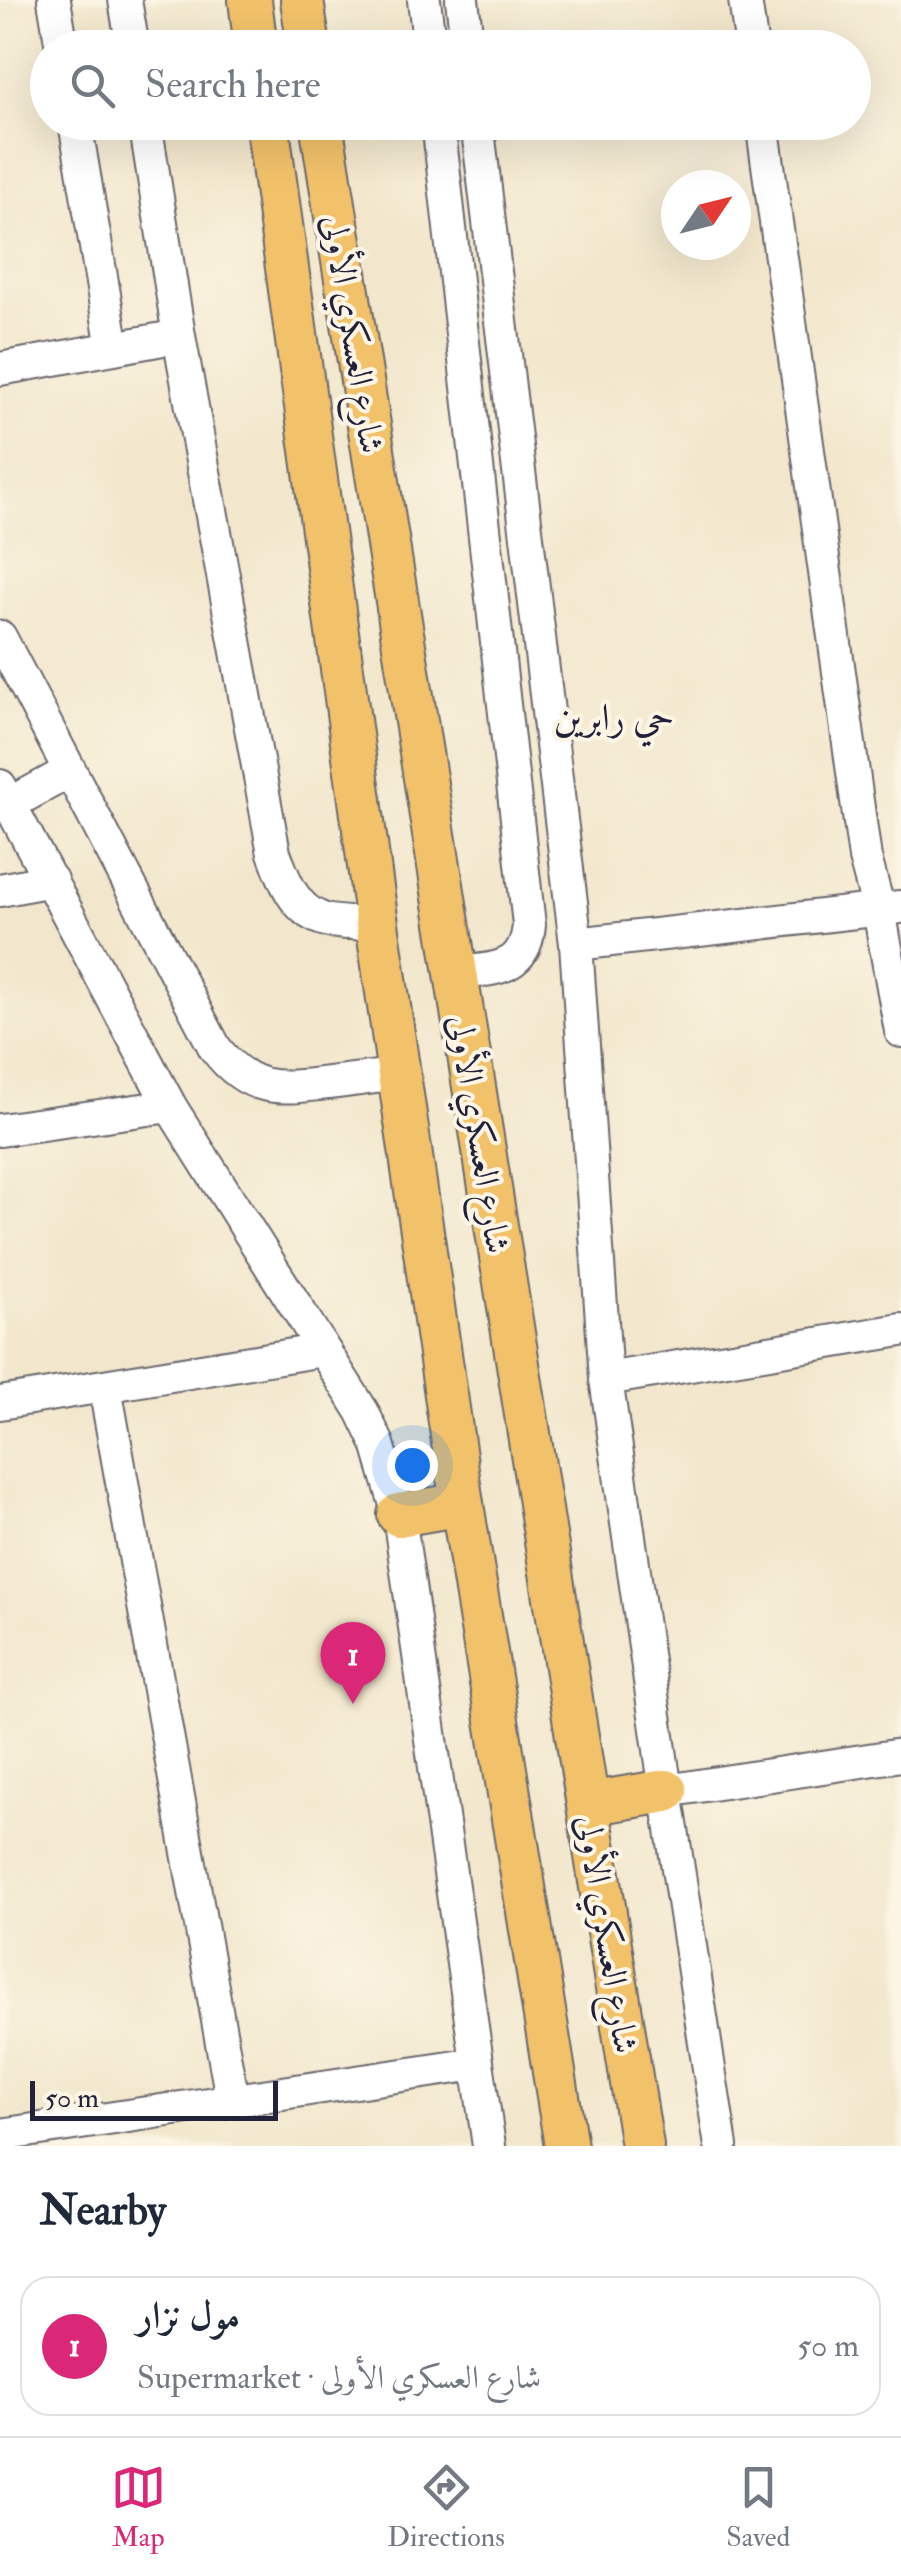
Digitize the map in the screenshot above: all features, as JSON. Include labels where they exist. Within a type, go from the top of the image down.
[{"type":"main road","points":[[250,0],[254,30]]},
{"type":"main road","points":[[302,0],[306,30]]},
{"type":"main road","name":"شارع العسكري الأولى","points":[[268,140],[462,1504],[566,2146]]},
{"type":"main road","name":"شارع العسكري الأولى","points":[[324,140],[642,2146]]},
{"type":"main road","points":[[399,1515],[462,1504]]},
{"type":"main road","points":[[588,1804],[666,1791]]},
{"type":"street","points":[[54,0],[59,30]]},
{"type":"street","points":[[125,0],[130,30]]},
{"type":"street","points":[[424,0],[428,30]]},
{"type":"street","points":[[462,0],[466,30]]},
{"type":"street","points":[[745,0],[749,30]]},
{"type":"street","points":[[78,140],[114,348]]},
{"type":"street","points":[[148,140],[179,336],[274,853],[297,902],[320,918],[377,924]]},
{"type":"street","points":[[440,140],[530,924],[524,949],[516,960],[492,969],[454,972]]},
{"type":"street","points":[[479,140],[576,944],[606,1379],[721,2146]]},
{"type":"street","points":[[765,140],[866,858],[890,909],[901,1032]]},
{"type":"street","points":[[0,369],[179,336]]},
{"type":"street","points":[[0,637],[225,1061],[252,1081],[284,1089],[400,1074]]},
{"type":"street","points":[[70,771],[5,795],[170,1106],[362,1411],[378,1444],[399,1515],[490,2146]]},
{"type":"street","points":[[0,890],[51,880]]},
{"type":"street","points":[[576,944],[890,909]]},
{"type":"street","points":[[0,1130],[170,1106]]},
{"type":"street","points":[[606,1379],[901,1330]]},
{"type":"street","points":[[0,1403],[323,1350]]},
{"type":"street","points":[[105,1387],[232,2099]]},
{"type":"street","points":[[666,1791],[901,1755]]},
{"type":"street","points":[[0,2134],[477,2064]]},
{"type":"place","name":"مول نزار","points":[[353,1704]]},
{"type":"district","name":"حي رابرين","points":[[614,717]]}]
